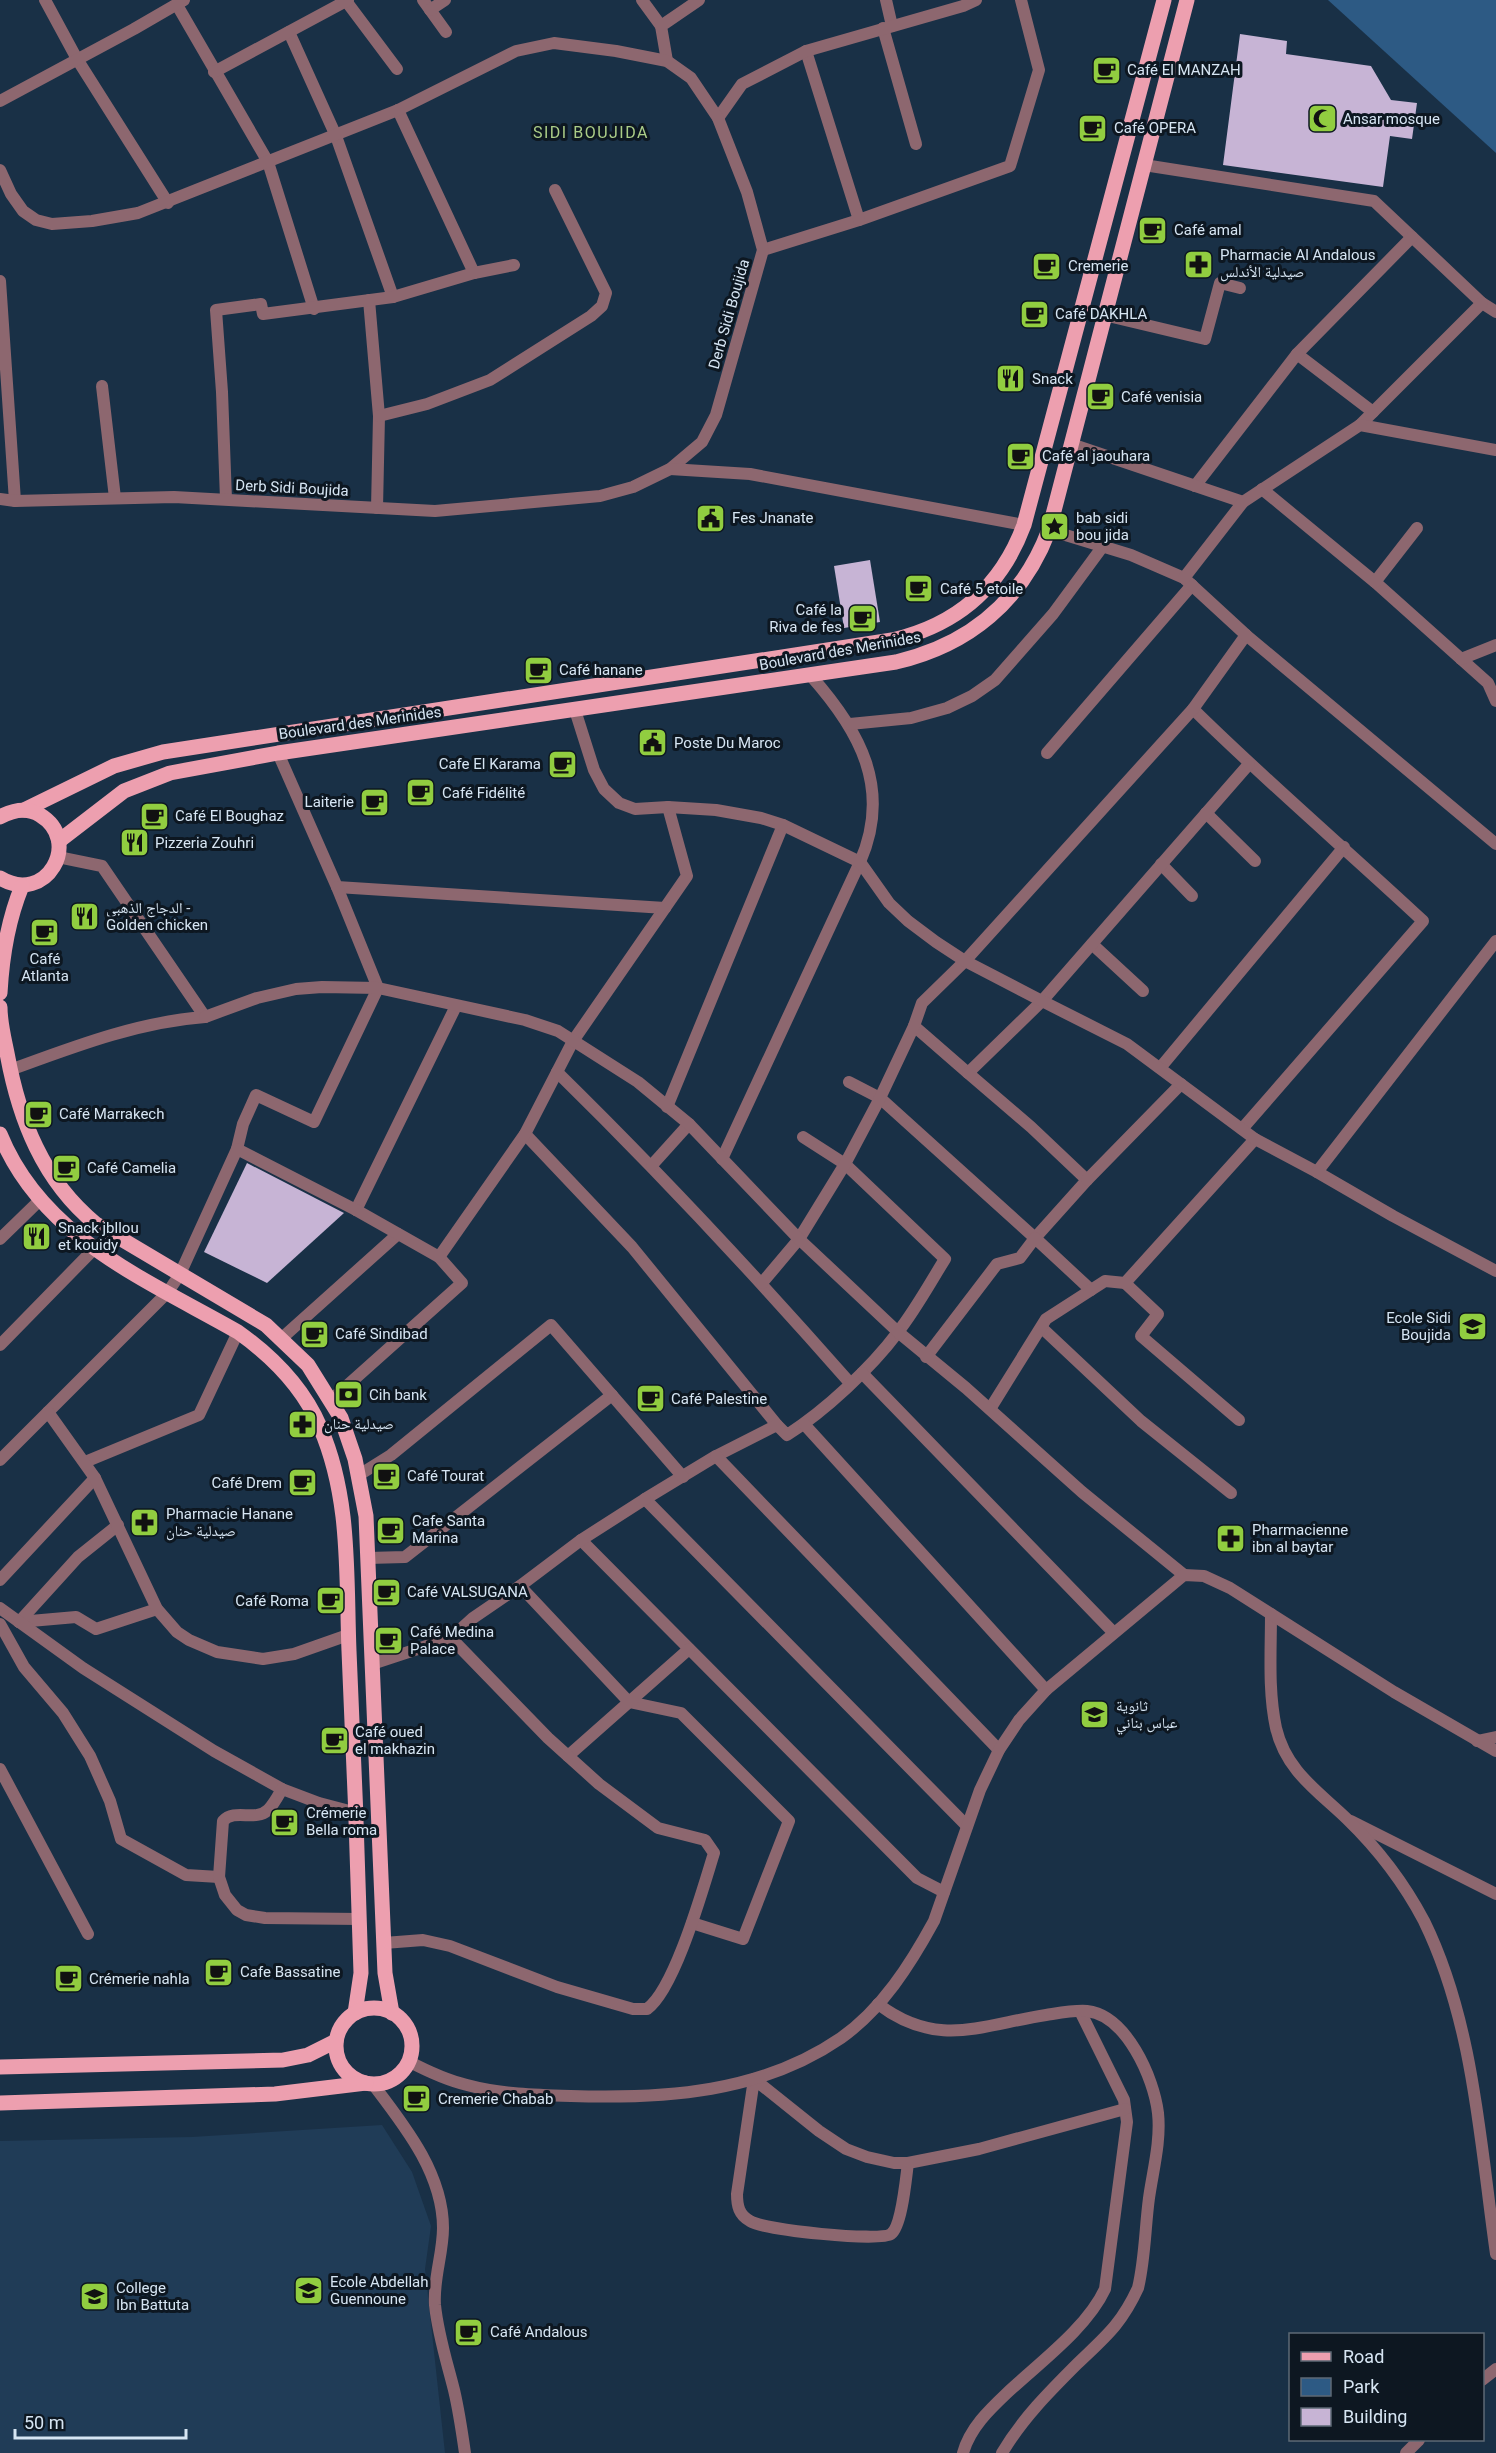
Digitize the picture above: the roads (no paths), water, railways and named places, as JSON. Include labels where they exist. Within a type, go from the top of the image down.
[{"type":"main road","name":"Boulevard des Merinides","points":[[0,817],[10,812],[24,810],[114,766],[163,752],[840,649],[911,635],[934,628],[949,619],[974,599],[998,574],[1011,556],[1024,525],[1164,0]]},
{"type":"main road","name":"Boulevard des Merinides","points":[[59,841],[124,791],[171,773],[278,753],[812,676],[913,658],[944,648],[963,637],[991,615],[1020,584],[1049,530],[1187,0]]},
{"type":"main road","points":[[0,878],[8,883],[22,886],[34,884],[45,878],[54,868],[58,857],[59,841],[55,829],[47,819],[24,810]]},
{"type":"main road","points":[[0,993],[6,939],[22,886]]},
{"type":"main road","points":[[0,1007],[10,1070],[32,1139],[58,1186],[81,1212],[96,1224],[246,1312],[282,1338],[308,1365],[341,1418],[359,1475],[366,1516],[385,1973],[392,2013]]},
{"type":"main road","points":[[0,1134],[19,1172],[64,1226],[94,1250],[238,1332],[268,1354],[292,1381],[320,1427],[334,1467],[343,1513],[347,1560],[361,1973],[355,2013]]},
{"type":"main road","points":[[0,2103],[275,2094],[369,2083],[391,2079],[401,2072],[408,2061],[411,2045],[410,2034],[401,2020],[392,2013],[376,2008],[355,2013],[343,2025],[336,2041],[337,2053],[345,2070],[354,2078],[369,2083]]},
{"type":"main road","points":[[0,2067],[273,2060],[308,2055],[336,2041]]},
{"type":"street","points":[[45,0],[77,59],[168,203]]},
{"type":"street","points":[[214,72],[347,0],[397,69]]},
{"type":"street","points":[[445,0],[427,5],[446,32]]},
{"type":"street","points":[[642,0],[661,26],[667,61]]},
{"type":"street","points":[[661,26],[699,0]]},
{"type":"street","points":[[886,0],[887,27],[916,144]]},
{"type":"street","points":[[718,118],[742,84],[806,51],[963,6],[976,0]]},
{"type":"street","points":[[763,250],[859,220],[1010,166],[1039,70],[1021,0]]},
{"type":"street","points":[[0,101],[180,2],[214,72],[268,162],[314,309]]},
{"type":"street","points":[[289,32],[336,136],[393,297]]},
{"type":"street","name":"Derb Sidi Boujida","points":[[0,170],[5,195],[36,220],[52,224],[113,219],[168,203],[336,136],[398,110],[516,51],[554,43],[616,51],[667,61],[692,78],[718,118],[747,192],[763,250],[716,415],[702,442],[670,469],[633,487],[600,495],[435,511],[226,499],[115,498],[15,501],[0,499]]},
{"type":"street","points":[[806,51],[859,220]]},
{"type":"street","points":[[398,110],[474,273]]},
{"type":"street","points":[[1143,165],[1374,201],[1482,303],[1496,312]]},
{"type":"street","points":[[379,416],[428,404],[490,380],[591,316],[602,306],[606,293],[555,190]]},
{"type":"street","points":[[1195,486],[1298,354],[1412,237]]},
{"type":"street","points":[[226,499],[216,310],[261,304],[263,314],[314,309],[393,297],[474,273],[514,265]]},
{"type":"street","points":[[0,281],[15,501]]},
{"type":"street","points":[[1104,315],[1204,339],[1220,283],[1240,288]]},
{"type":"street","points":[[369,300],[379,416],[377,508]]},
{"type":"street","points":[[1047,753],[1188,582],[1243,502],[1360,425],[1482,303]]},
{"type":"street","points":[[1298,354],[1373,412]]},
{"type":"street","points":[[102,386],[115,498]]},
{"type":"street","points":[[1360,425],[1496,450]]},
{"type":"street","points":[[1071,444],[1243,502]]},
{"type":"street","points":[[670,469],[750,474],[1024,525]]},
{"type":"street","points":[[1262,489],[1374,582],[1488,682],[1496,701]]},
{"type":"street","points":[[1374,582],[1417,528]]},
{"type":"street","points":[[1049,530],[1131,555],[1188,582],[1246,635],[1496,844]]},
{"type":"street","points":[[850,724],[911,718],[947,708],[972,696],[995,680],[1053,614],[1103,546]]},
{"type":"street","points":[[762,1283],[799,1239],[845,1164],[880,1098],[914,1026],[922,1003],[965,961],[1193,709],[1246,635]]},
{"type":"street","points":[[1461,659],[1496,645]]},
{"type":"street","points":[[722,1159],[860,862],[871,833],[873,795],[867,766],[850,724],[812,676]]},
{"type":"street","points":[[1193,709],[1249,764],[1423,921],[1242,1130]]},
{"type":"street","points":[[575,710],[594,770],[604,789],[619,803],[635,809],[668,807],[737,813],[783,825],[860,862],[889,903],[908,921],[965,961],[1127,1044],[1255,1138],[1496,1271]]},
{"type":"street","points":[[0,1460],[168,1292],[180,1274],[237,1149],[243,1124],[256,1095],[314,1122],[378,988],[337,887],[278,753]]},
{"type":"street","points":[[968,1073],[1042,1002],[1249,764]]},
{"type":"street","points":[[440,1257],[525,1134],[573,1041],[687,876],[668,807]]},
{"type":"street","points":[[1206,813],[1255,861]]},
{"type":"street","points":[[668,1107],[783,825]]},
{"type":"street","points":[[1160,1068],[1344,848]]},
{"type":"street","points":[[58,857],[102,867],[205,1017]]},
{"type":"street","points":[[1161,864],[1192,896]]},
{"type":"street","points":[[337,887],[665,908]]},
{"type":"street","points":[[1317,1172],[1496,941]]},
{"type":"street","points":[[1092,944],[1143,991]]},
{"type":"street","points":[[10,1070],[82,1044],[133,1029],[173,1020],[205,1017],[257,998],[296,989],[322,987],[378,988],[525,1020],[558,1031],[638,1082],[689,1124],[799,1239],[898,1332],[990,1409],[1082,1492],[1184,1575],[1204,1576],[1230,1588],[1496,1751]]},
{"type":"street","points":[[356,1210],[456,1006]]},
{"type":"street","points":[[914,1026],[1031,1127],[1088,1180]]},
{"type":"street","points":[[557,1071],[652,1165],[762,1283],[850,1383]]},
{"type":"street","points":[[849,1082],[880,1098],[1091,1290]]},
{"type":"street","points":[[926,1357],[997,1264],[1020,1258],[1035,1238],[1088,1180],[1181,1084]]},
{"type":"street","points":[[652,1165],[689,1124]]},
{"type":"street","points":[[525,1134],[632,1247],[787,1435],[804,1424],[862,1373],[898,1332],[945,1259],[845,1164],[803,1137]]},
{"type":"street","points":[[1125,1282],[1255,1138]]},
{"type":"street","points":[[237,1149],[356,1210],[440,1257],[462,1283],[331,1400]]},
{"type":"street","points":[[0,1239],[40,1200]]},
{"type":"street","points":[[282,1338],[398,1234]]},
{"type":"street","points":[[0,1345],[94,1250]]},
{"type":"street","points":[[990,1409],[1046,1319],[1105,1281],[1125,1282],[1158,1314],[1141,1336],[1239,1420]]},
{"type":"street","points":[[359,1475],[391,1455],[551,1324],[683,1477]]},
{"type":"street","points":[[1042,1328],[1141,1421],[1231,1493]]},
{"type":"street","points":[[86,1462],[199,1415],[238,1332]]},
{"type":"street","points":[[862,1373],[1113,1632]]},
{"type":"street","points":[[368,1558],[405,1557],[612,1395]]},
{"type":"street","points":[[48,1412],[86,1462],[157,1609],[177,1632],[217,1652],[263,1659],[294,1654],[348,1635]]},
{"type":"street","points":[[804,1424],[1046,1690]]},
{"type":"street","points":[[372,1664],[451,1638],[473,1617],[520,1586],[581,1540],[716,1456],[777,1425]]},
{"type":"street","points":[[716,1456],[999,1750]]},
{"type":"street","points":[[0,1580],[95,1478]]},
{"type":"street","points":[[645,1499],[967,1826]]},
{"type":"street","points":[[20,1622],[78,1557],[118,1525]]},
{"type":"street","points":[[581,1540],[917,1878],[944,1892]]},
{"type":"street","points":[[408,2061],[436,2075],[467,2086],[543,2095],[633,2098],[707,2091],[754,2079],[810,2056],[841,2038],[878,2004],[894,1985],[934,1922],[967,1826],[999,1750],[1019,1720],[1046,1690],[1184,1575]]},
{"type":"street","points":[[520,1586],[629,1702],[681,1713],[789,1821],[743,1939],[692,1923]]},
{"type":"street","points":[[0,1608],[148,1711],[282,1789],[319,1803],[357,1813]]},
{"type":"street","points":[[20,1622],[76,1617],[96,1629],[157,1609]]},
{"type":"street","points":[[1271,1614],[1272,1701],[1277,1730],[1288,1755],[1302,1779],[1347,1819],[1381,1855],[1402,1882],[1424,1922],[1449,1986],[1468,2059],[1496,2254]]},
{"type":"street","points":[[0,1624],[24,1667],[63,1713],[90,1756],[110,1801],[121,1839],[186,1875],[219,1877]]},
{"type":"street","points":[[384,1943],[423,1940],[450,1946],[557,1987],[633,2009],[647,2009],[661,1996],[692,1923],[714,1853],[705,1840],[658,1828],[599,1784],[568,1756],[451,1638]]},
{"type":"street","points":[[568,1756],[689,1649]]},
{"type":"street","points":[[1477,1741],[1496,1737]]},
{"type":"street","points":[[0,1768],[88,1934]]},
{"type":"street","points":[[282,1789],[270,1809],[265,1812],[253,1816],[231,1815],[222,1821],[219,1877],[230,1904],[246,1914],[265,1918],[360,1919]]},
{"type":"street","points":[[1347,1819],[1496,1894]]},
{"type":"street","points":[[878,2004],[897,2019],[918,2027],[952,2032],[1038,2016],[1080,2011],[1103,2015],[1117,2025],[1138,2055],[1156,2102],[1158,2140],[1142,2269],[1134,2298],[1115,2328],[1032,2410],[1002,2453]]},
{"type":"street","points":[[963,2453],[969,2437],[991,2408],[1084,2322],[1102,2296],[1110,2262],[1116,2195],[1125,2149],[1127,2122],[1117,2084],[1080,2011]]},
{"type":"street","points":[[754,2079],[737,2194],[741,2214],[758,2226],[845,2236],[873,2238],[888,2236],[893,2232],[898,2221],[908,2163]]},
{"type":"street","points":[[754,2079],[819,2131],[846,2149],[894,2163],[908,2163],[980,2149],[1125,2109]]},
{"type":"street","points":[[369,2083],[413,2139],[430,2172],[440,2202],[443,2228],[435,2303],[465,2453]]},
{"type":"street","points":[[1484,2378],[1496,2369]]},
{"type":"street","points":[[1406,2453],[1417,2441]]},
{"type":"place","name":"Café El MANZAH","points":[[1106,70]]},
{"type":"place","name":"Ansar mosque","points":[[1322,119]]},
{"type":"place","name":"Café OPERA","points":[[1093,128]]},
{"type":"place","name":"Café amal","points":[[1153,230]]},
{"type":"place","name":"Pharmacie Al Andalous صيدلية الأندلس","points":[[1199,264]]},
{"type":"place","name":"Cremerie","points":[[1047,266]]},
{"type":"place","name":"Café DAKHLA","points":[[1034,314]]},
{"type":"place","name":"Snack","points":[[1011,379]]},
{"type":"place","name":"Café venisia","points":[[1100,397]]},
{"type":"place","name":"Café al jaouhara","points":[[1021,456]]},
{"type":"place","name":"Fes Jnanate","points":[[711,518]]},
{"type":"place","name":"bab sidi bou jida","points":[[1055,527]]},
{"type":"place","name":"Café 5 etoile","points":[[919,589]]},
{"type":"place","name":"Café la Riva de fes","points":[[863,619]]},
{"type":"place","name":"Café hanane","points":[[538,670]]},
{"type":"place","name":"Poste Du Maroc","points":[[653,743]]},
{"type":"place","name":"Cafe El Karama","points":[[562,764]]},
{"type":"place","name":"Café Fidélité","points":[[421,793]]},
{"type":"place","name":"Laiterie","points":[[375,802]]},
{"type":"place","name":"Café El Boughaz","points":[[154,816]]},
{"type":"place","name":"Pizzeria Zouhri","points":[[134,843]]},
{"type":"place","name":"الدجاج الذهبي - Golden chicken","points":[[85,917]]},
{"type":"place","name":"Café Atlanta","points":[[45,932]]},
{"type":"place","name":"Café Marrakech","points":[[38,1114]]},
{"type":"place","name":"Café Camelia","points":[[66,1168]]},
{"type":"place","name":"Snack jbllou et kouidy","points":[[37,1237]]},
{"type":"place","name":"Ecole Sidi Boujida","points":[[1472,1327]]},
{"type":"place","name":"Café Sindibad","points":[[314,1334]]},
{"type":"place","name":"Cih bank","points":[[348,1395]]},
{"type":"place","name":"Café Palestine","points":[[650,1399]]},
{"type":"place","name":"صيدلية حنان","points":[[303,1424]]},
{"type":"place","name":"Café Tourat","points":[[386,1476]]},
{"type":"place","name":"Café Drem","points":[[303,1483]]},
{"type":"place","name":"Pharmacie Hanane صيدلية حنان","points":[[145,1523]]},
{"type":"place","name":"Cafe Santa Marina","points":[[391,1530]]},
{"type":"place","name":"Pharmacienne ibn al baytar","points":[[1231,1539]]},
{"type":"place","name":"Café VALSUGANA","points":[[386,1592]]},
{"type":"place","name":"Café Roma","points":[[330,1601]]},
{"type":"place","name":"Café Medina Palace","points":[[389,1641]]},
{"type":"place","name":"ثانوية عباس بناني","points":[[1095,1715]]},
{"type":"place","name":"Café oued el makhazin","points":[[334,1741]]},
{"type":"place","name":"Crémerie Bella roma","points":[[285,1822]]},
{"type":"place","name":"Cafe Bassatine","points":[[219,1972]]},
{"type":"place","name":"Crémerie nahla","points":[[68,1979]]},
{"type":"place","name":"Cremerie Chabab","points":[[417,2099]]},
{"type":"place","name":"Ecole Abdellah Guennoune","points":[[309,2291]]},
{"type":"place","name":"College Ibn Battuta","points":[[95,2297]]},
{"type":"place","name":"Café Andalous","points":[[469,2332]]},
{"type":"district","name":"SIDI BOUJIDA","points":[[591,132]]}]
